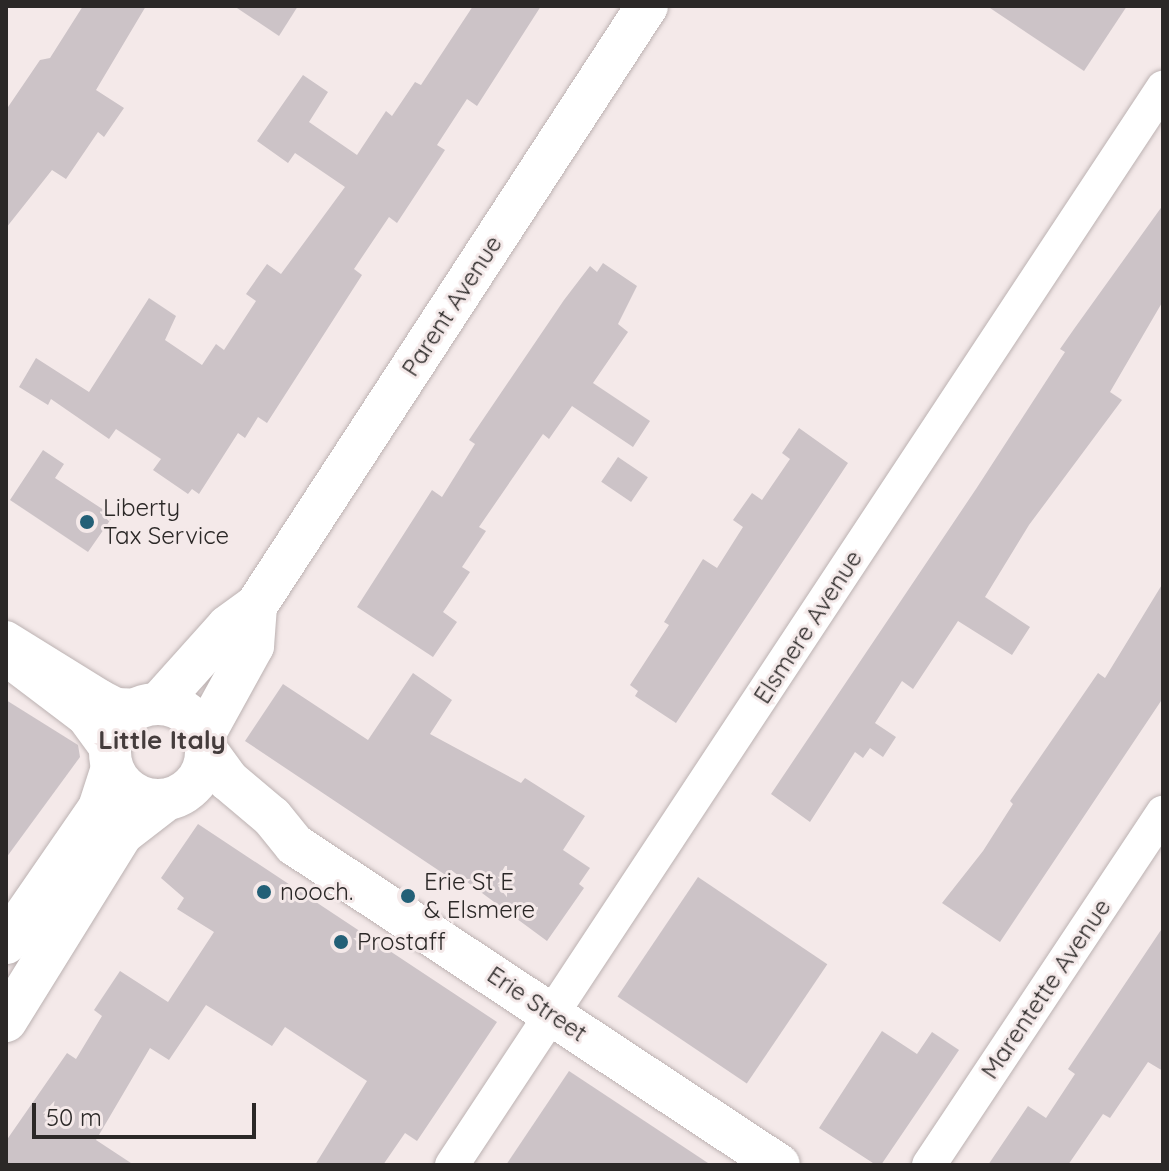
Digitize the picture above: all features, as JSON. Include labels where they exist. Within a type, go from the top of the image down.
[{"type":"street","name":"Parent Avenue","points":[[150,704],[228,626],[256,606],[647,6]]},
{"type":"street","name":"Elsmere Avenue","points":[[452,1165],[1163,88]]},
{"type":"street","name":"Parent Avenue","points":[[206,743],[253,646],[256,606]]},
{"type":"street","points":[[6,638],[117,705],[150,704],[190,715],[206,743],[196,783],[116,843],[6,1021]]},
{"type":"street","points":[[6,659],[84,718],[134,794],[173,798]]},
{"type":"street","points":[[6,943],[99,808],[116,727],[150,704]]},
{"type":"street","name":"Erie Street","points":[[206,743],[228,780],[272,817],[295,845],[779,1165]]},
{"type":"street","name":"Erie Street","points":[[173,798],[212,807],[271,842],[295,845]]},
{"type":"street","name":"Marentette Avenue","points":[[929,1165],[1163,813]]},
{"type":"building","points":[[83,6],[146,6],[96,90],[124,108],[104,137],[98,132],[66,179],[52,170],[6,228],[6,110],[40,60],[50,58]]},
{"type":"building","points":[[234,6],[298,6],[279,36]]},
{"type":"building","points":[[473,6],[541,6],[477,106],[467,99],[437,145],[445,150],[397,223],[389,217],[354,269],[362,275],[267,423],[258,417],[245,438],[238,433],[199,494],[192,489],[188,494],[153,470],[161,459],[116,429],[109,439],[51,399],[48,405],[19,387],[36,358],[89,392],[149,298],[176,316],[165,340],[202,365],[216,344],[224,350],[256,301],[246,294],[267,264],[281,274],[345,187],[295,153],[288,163],[257,141],[303,75],[328,92],[309,122],[357,155],[386,111],[392,116],[415,82],[421,85]]},
{"type":"building","points":[[987,6],[1127,6],[1084,71]]},
{"type":"building","points":[[1163,205],[1163,301],[1110,392],[1122,400],[1029,525],[985,597],[1030,627],[1012,655],[958,621],[913,689],[902,681],[875,723],[896,737],[883,757],[870,748],[863,758],[855,752],[810,822],[771,794],[1065,352],[1060,349]]},
{"type":"building","points":[[603,263],[637,286],[618,324],[628,332],[593,383],[650,421],[633,447],[572,406],[549,439],[543,434],[479,527],[486,531],[462,567],[470,572],[443,612],[457,622],[433,657],[357,607],[432,490],[442,497],[475,444],[469,440],[564,300],[590,266],[597,272]]},
{"type":"building","points":[[799,428],[848,463],[676,723],[635,696],[638,691],[630,685],[669,625],[664,622],[703,559],[717,568],[743,527],[733,520],[752,493],[762,500],[790,459],[782,453]]},
{"type":"building","points":[[43,450],[64,464],[55,478],[113,516],[88,552],[10,500]]},
{"type":"building","points":[[618,457],[648,477],[631,502],[601,482]]},
{"type":"building","points":[[1163,583],[1163,698],[1000,942],[942,903],[983,851],[1013,804],[1010,801],[1098,673],[1105,678]]},
{"type":"building","points":[[413,673],[452,700],[430,734],[521,783],[525,778],[585,816],[563,850],[590,868],[579,884],[584,888],[547,941],[451,870],[447,876],[245,741],[283,684],[368,740]]},
{"type":"building","points":[[6,700],[78,745],[80,757],[6,858]]},
{"type":"building","points":[[198,824],[497,1022],[417,1141],[405,1133],[383,1165],[315,1165],[367,1081],[285,1027],[272,1046],[206,1005],[169,1060],[150,1048],[96,1140],[134,1165],[6,1165],[6,1141],[67,1053],[76,1059],[102,1016],[94,1010],[120,971],[168,1002],[214,932],[177,909],[184,898],[161,878]]},
{"type":"building","points":[[698,877],[827,964],[747,1084],[617,996]]},
{"type":"building","points":[[1163,927],[1163,1071],[1148,1062],[1110,1118],[1103,1114],[1068,1165],[988,1165],[1028,1106],[1046,1118],[1075,1074],[1068,1069]]},
{"type":"building","points":[[882,1031],[917,1054],[932,1032],[959,1050],[881,1165],[876,1165],[819,1128]]},
{"type":"building","points":[[569,1071],[711,1165],[506,1165]]},
{"type":"place","name":"Liberty Tax Service","points":[[87,522]]},
{"type":"place","name":"nooch.","points":[[264,892]]},
{"type":"place","name":"Erie St E & Elsmere","points":[[408,896]]},
{"type":"place","name":"Prostaff","points":[[341,942]]},
{"type":"district","name":"Little Italy","points":[[162,740]]}]
